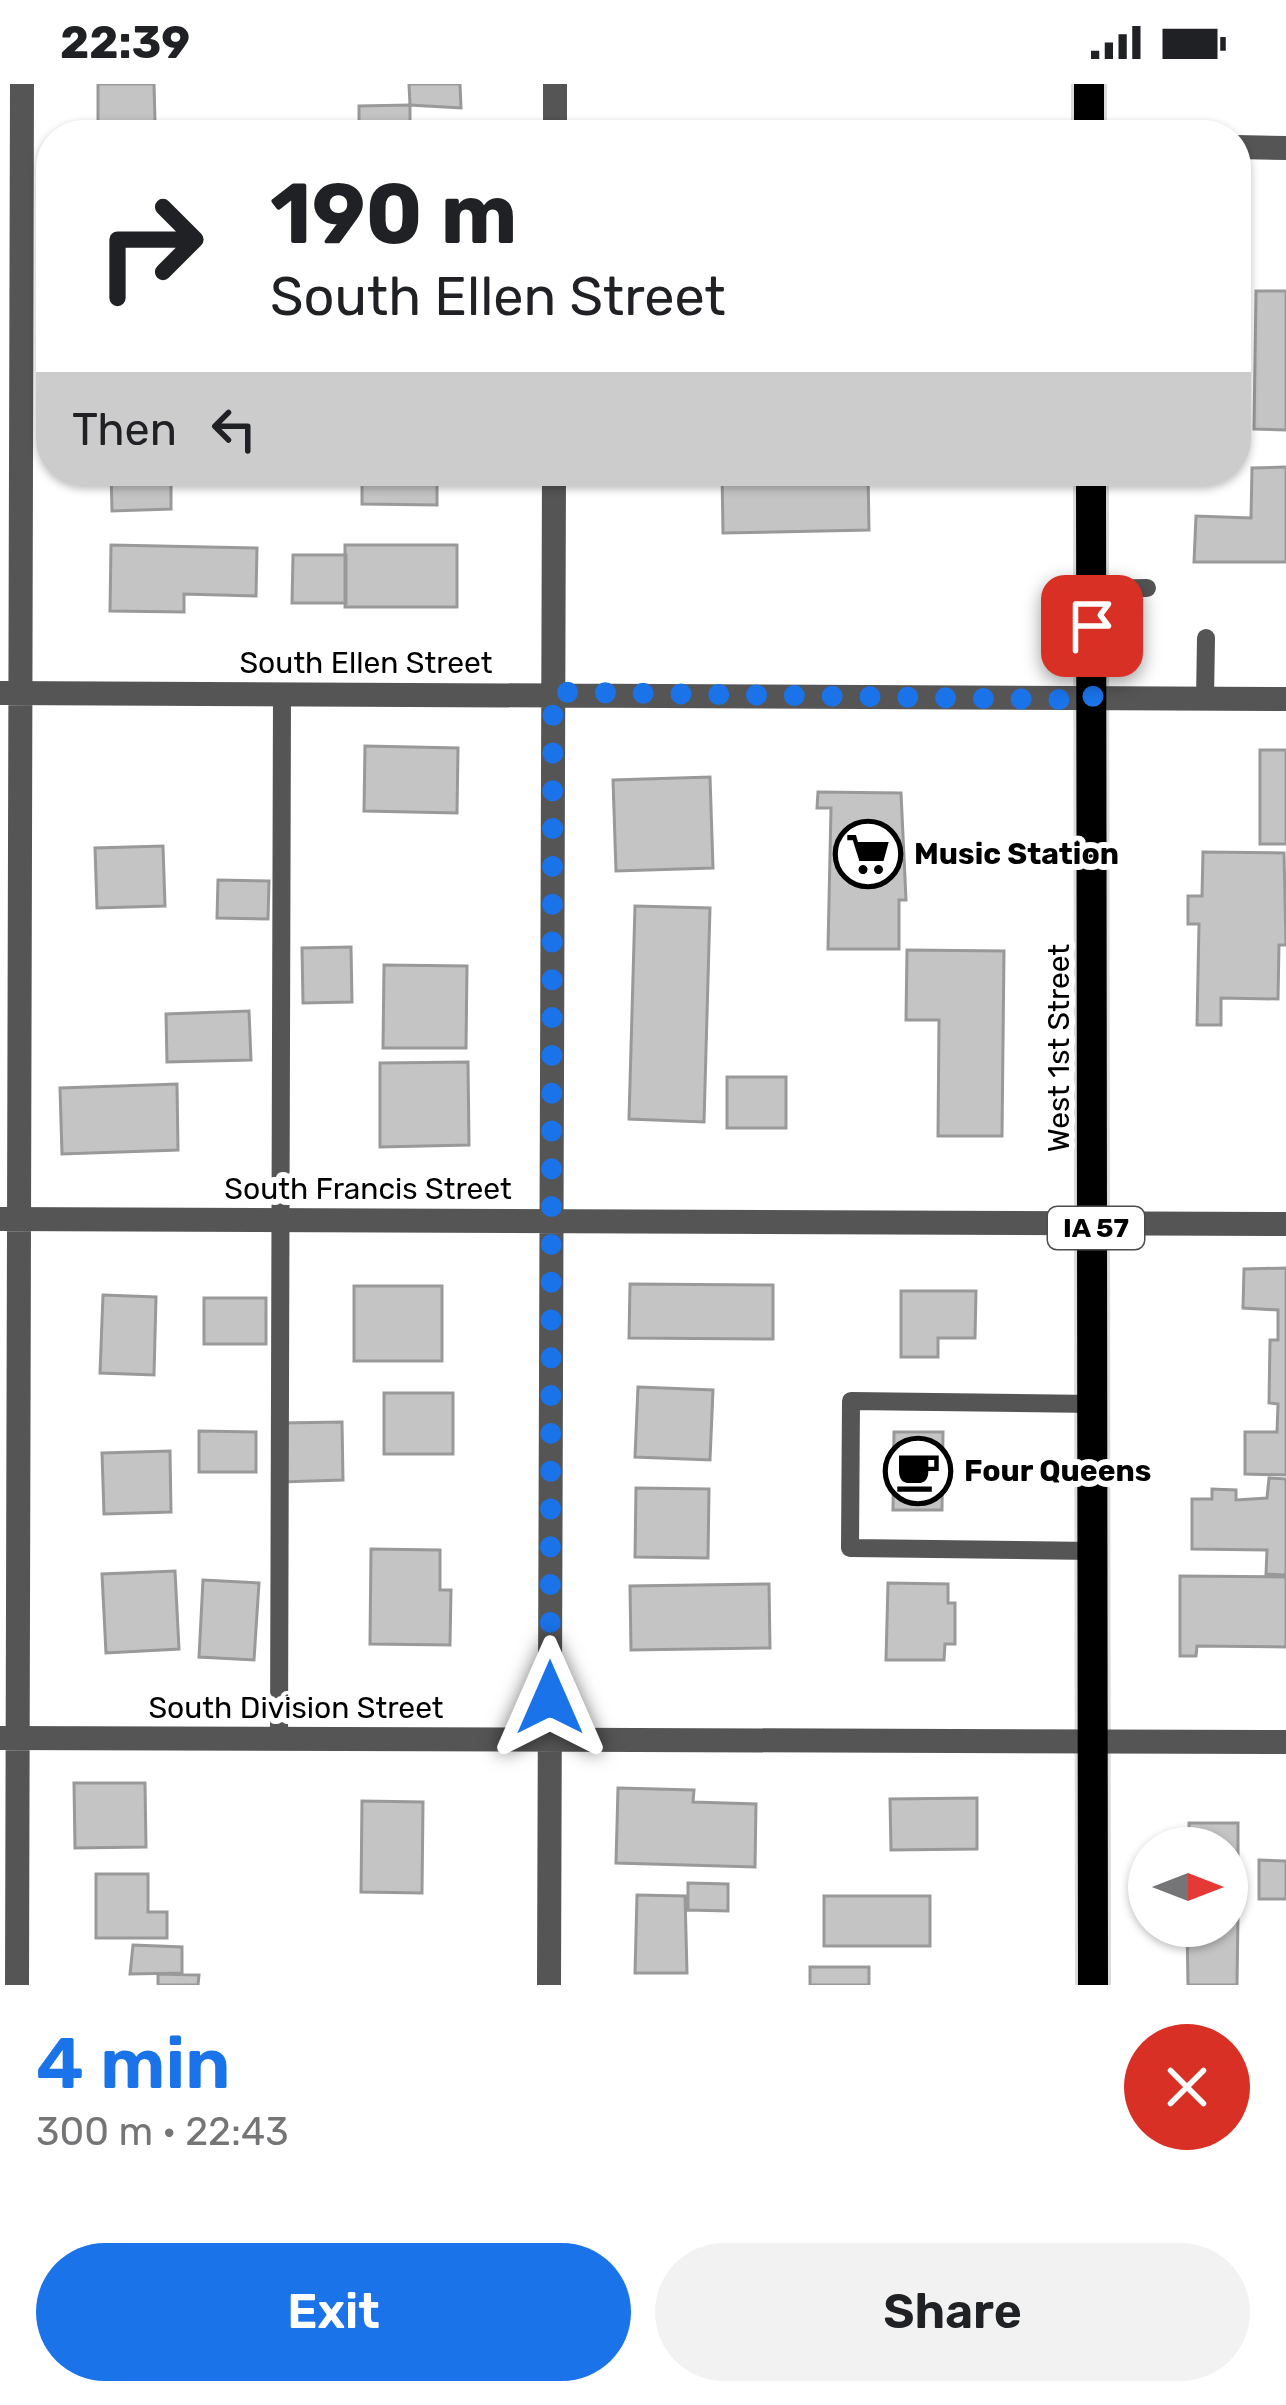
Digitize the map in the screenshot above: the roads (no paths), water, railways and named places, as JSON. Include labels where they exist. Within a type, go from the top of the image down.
[{"type":"main road","points":[[1089,84],[1089,120]]},
{"type":"main road","name":"West 1st Street","points":[[1091,486],[1096,1222],[1093,1985]]},
{"type":"street","points":[[17,1985],[9,1738],[10,693],[22,84]]},
{"type":"street","points":[[555,84],[555,120]]},
{"type":"street","points":[[1251,147],[1286,148]]},
{"type":"street","points":[[549,1985],[554,486]]},
{"type":"street","name":"South Ellen Street","points":[[10,693],[1286,699]]},
{"type":"street","name":"South Francis Street","points":[[9,1220],[552,1218],[1286,1224]]},
{"type":"street","name":"South Division Street","points":[[9,1738],[1286,1742]]},
{"type":"lane","points":[[1091,589],[1147,588]]},
{"type":"lane","points":[[1205,699],[1206,638]]},
{"type":"lane","points":[[279,1738],[282,693]]},
{"type":"lane","points":[[1095,1551],[850,1548],[851,1401],[1096,1404]]},
{"type":"place","name":"Music Station","points":[[868,854]]},
{"type":"place","name":"Four Queens","points":[[918,1471]]}]
